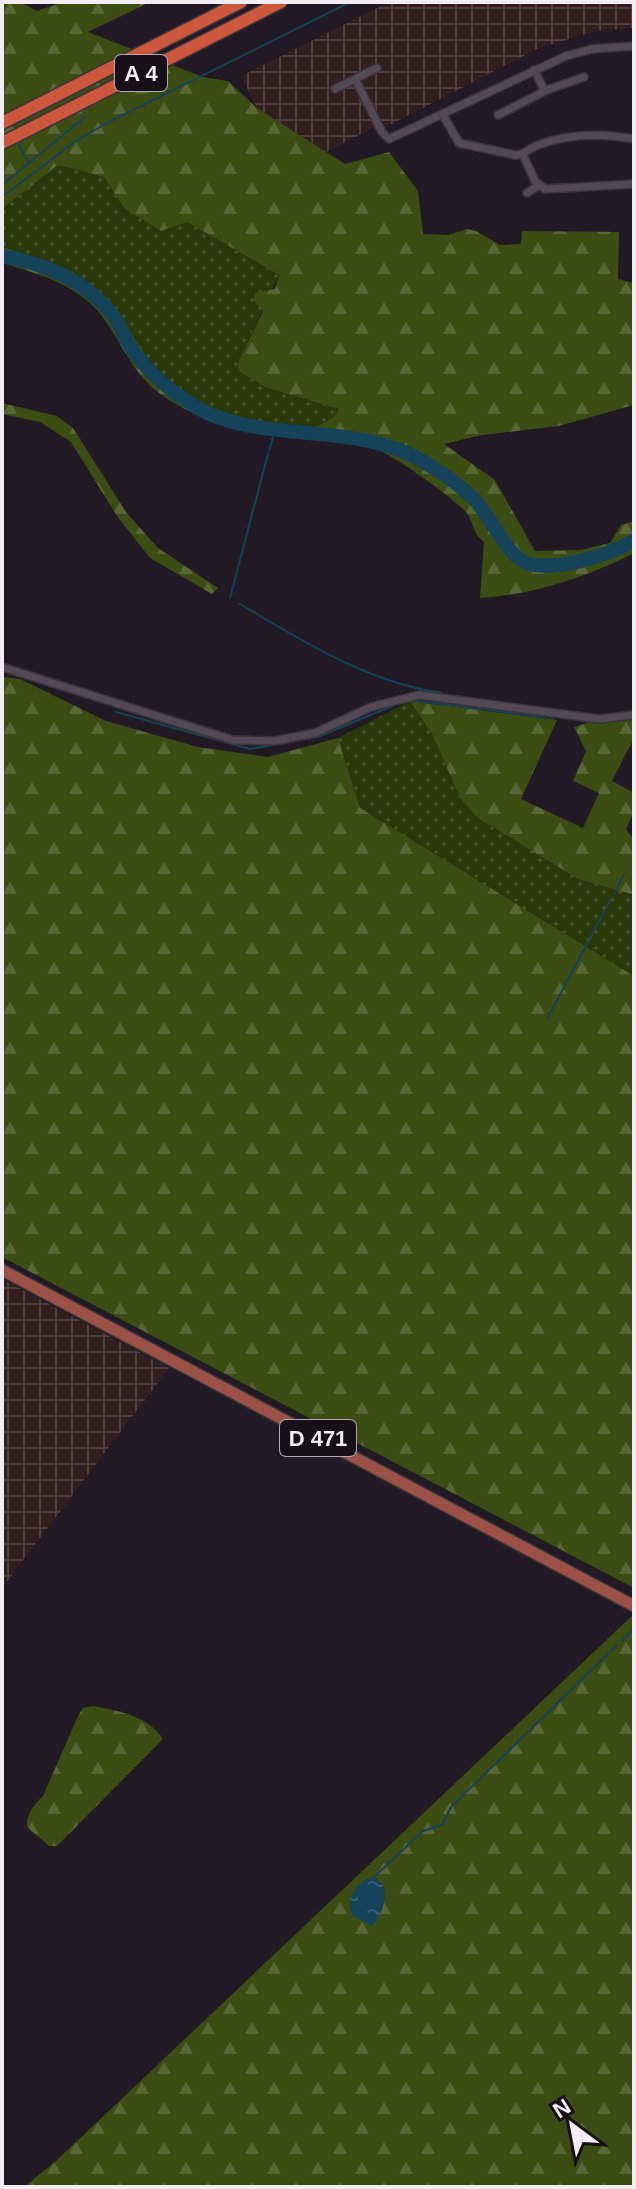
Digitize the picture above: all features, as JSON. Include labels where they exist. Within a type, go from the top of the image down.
[{"type":"highway","name":"A 4","points":[[2,123],[241,2]]},
{"type":"highway","name":"A 4","points":[[2,143],[281,2]]},
{"type":"main road","name":"D 471","points":[[2,1270],[634,1606]]},
{"type":"street","points":[[355,79],[382,132],[389,139],[534,70],[592,49],[634,46]]},
{"type":"street","points":[[335,89],[377,68]]},
{"type":"street","points":[[534,70],[545,91]]},
{"type":"street","points":[[498,115],[545,91],[584,77]]},
{"type":"street","points":[[443,115],[459,143],[523,155],[535,146],[588,133],[634,139]]},
{"type":"street","points":[[523,155],[538,186]]},
{"type":"street","points":[[527,193],[538,186],[556,189],[590,184],[634,184]]},
{"type":"street","points":[[2,667],[233,740],[274,741],[315,733],[371,707],[419,695],[599,719],[634,715]]},
{"type":"shaded area","points":[[389,2],[634,2],[634,28],[596,31],[539,48],[386,127],[383,123],[326,152],[257,108],[241,76]]},
{"type":"shaded area","points":[[2,1279],[169,1368],[2,1588]]},
{"type":"green space","points":[[2,2],[20,2],[37,11],[63,2],[150,2],[88,32],[203,77],[228,81],[257,108],[345,164],[389,152],[418,191],[423,234],[448,235],[467,229],[500,245],[521,244],[522,231],[619,232],[618,279],[634,283],[634,405],[559,426],[482,435],[444,444],[495,480],[535,551],[580,550],[610,543],[621,525],[634,521],[634,553],[598,570],[559,583],[520,593],[480,598],[484,542],[477,535],[466,512],[423,478],[385,453],[368,446],[265,434],[226,425],[189,411],[147,382],[102,316],[81,296],[30,271],[2,263],[2,247],[73,272],[115,308],[147,357],[167,380],[202,405],[239,420],[314,428],[334,417],[339,409],[267,388],[240,372],[237,364],[263,311],[253,300],[255,293],[275,289],[279,275],[187,222],[161,231],[124,208],[104,177],[58,165],[2,209]]},
{"type":"green space","points":[[58,165],[104,177],[124,208],[187,222],[279,275],[237,364],[240,372],[267,388],[339,409],[334,417],[314,428],[239,420],[202,405],[167,380],[147,357],[115,308],[73,272],[2,247],[2,209]]},
{"type":"green space","points":[[2,403],[57,416],[73,428],[126,512],[158,548],[218,588],[212,594],[150,558],[117,516],[71,442],[40,422],[2,414]]},
{"type":"green space","points":[[2,677],[20,679],[106,721],[198,747],[268,757],[338,738],[360,808],[634,976],[634,1588],[2,1257]]},
{"type":"green space","points":[[410,701],[433,736],[460,798],[478,818],[578,879],[634,895],[634,976],[359,808],[338,738]]},
{"type":"green space","points":[[410,701],[557,720],[521,799],[583,828],[599,793],[573,781],[586,751],[574,727],[634,709],[634,738],[612,781],[634,793],[634,811],[626,829],[634,840],[634,895],[578,879],[478,818],[460,798],[433,736]]},
{"type":"green space","points":[[634,1614],[634,2187],[24,2187],[57,2160]]},
{"type":"green space","points":[[93,1706],[141,1720],[163,1739],[57,1846],[49,1846],[27,1827],[28,1818],[43,1796],[78,1716],[83,1708]]},
{"type":"water","points":[[374,1877],[384,1886],[385,1897],[381,1912],[372,1926],[353,1916],[350,1903],[357,1887]]},
{"type":"waterway","points":[[2,197],[76,141],[109,122],[350,2]]},
{"type":"waterway","points":[[2,185],[85,117]]},
{"type":"waterway","points":[[19,145],[28,161]]},
{"type":"waterway","points":[[2,256],[48,268],[89,292],[112,314],[130,346],[151,372],[196,407],[244,425],[382,444],[424,462],[472,497],[506,545],[521,560],[542,566],[569,563],[634,541]]},
{"type":"waterway","points":[[269,451],[276,427]]},
{"type":"waterway","points":[[230,598],[268,454]]},
{"type":"waterway","points":[[240,604],[313,646],[363,670],[416,688],[443,693]]},
{"type":"waterway","points":[[410,700],[552,718]]},
{"type":"waterway","points":[[116,712],[250,749],[318,737],[397,704]]},
{"type":"waterway","points":[[614,894],[624,874]]},
{"type":"waterway","points":[[548,1017],[612,897]]},
{"type":"waterway","points":[[622,1641],[634,1629]]},
{"type":"waterway","points":[[374,1877],[423,1831],[442,1825],[451,1807],[616,1646]]}]
